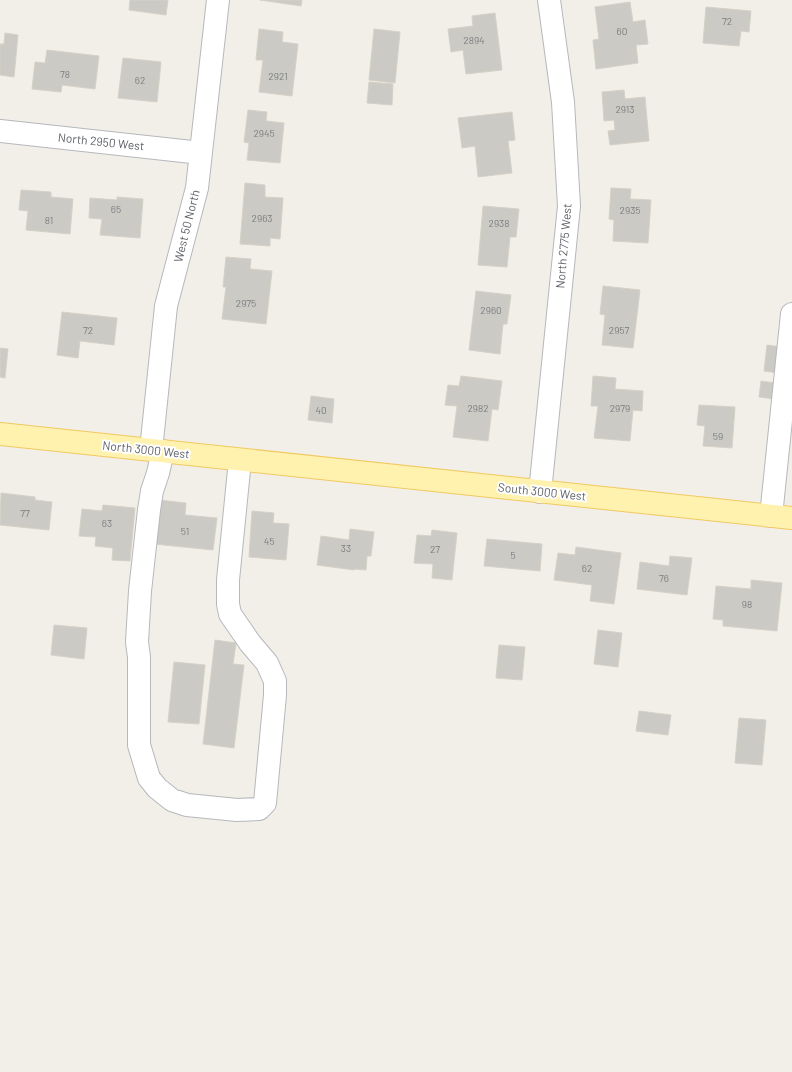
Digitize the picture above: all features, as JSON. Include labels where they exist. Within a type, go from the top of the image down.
[{"type":"main road","name":"North 3000 West","points":[[0,434],[292,465]]},
{"type":"main road","name":"South 3000 West","points":[[292,465],[782,517]]},
{"type":"street","name":"West 50 North","points":[[218,0],[197,188],[166,306],[157,451],[158,473],[152,491],[140,591],[137,642],[139,656],[139,745],[149,778],[157,788],[172,800],[187,805],[237,810],[259,809],[266,803],[275,694],[275,681],[267,663],[250,643],[230,614],[228,604],[228,580],[240,460]]},
{"type":"street","name":"North 2775 West","points":[[540,492],[568,206],[563,102],[549,0]]},
{"type":"street","name":"North 2950 West","points":[[0,131],[201,153]]},
{"type":"street","points":[[782,517],[792,314]]},
{"type":"building","points":[[130,0],[168,0],[166,15],[129,10]]},
{"type":"building","points":[[260,0],[302,0],[301,6]]},
{"type":"building","points":[[630,2],[633,22],[645,20],[648,44],[636,45],[638,63],[596,69],[593,40],[599,39],[595,7]]},
{"type":"building","points":[[706,7],[751,11],[749,32],[741,31],[739,46],[703,43]]},
{"type":"building","points":[[495,13],[502,70],[466,74],[463,50],[451,52],[448,29],[473,26],[472,16]]},
{"type":"building","points":[[259,29],[283,32],[282,42],[298,44],[292,96],[259,92],[263,60],[256,60]]},
{"type":"building","points":[[374,29],[400,32],[395,83],[369,80]]},
{"type":"building","points":[[5,33],[18,35],[14,77],[0,75],[0,44],[4,44]]},
{"type":"building","points":[[47,50],[99,56],[95,89],[62,85],[61,92],[32,89],[35,62],[45,63]]},
{"type":"building","points":[[123,58],[161,62],[157,102],[118,98]]},
{"type":"building","points":[[369,82],[393,84],[392,105],[367,103]]},
{"type":"building","points":[[624,90],[625,99],[645,97],[649,141],[610,145],[608,131],[615,130],[614,120],[604,121],[602,92]]},
{"type":"building","points":[[248,110],[267,112],[266,121],[284,123],[280,163],[247,160],[249,143],[244,142]]},
{"type":"building","points":[[512,112],[515,140],[508,141],[512,173],[478,177],[475,146],[462,148],[458,118]]},
{"type":"building","points":[[245,183],[265,185],[265,197],[283,198],[280,239],[270,238],[270,246],[240,244]]},
{"type":"building","points":[[611,188],[631,189],[630,199],[651,200],[648,243],[613,241],[614,220],[609,219]]},
{"type":"building","points":[[21,190],[51,192],[51,197],[73,199],[70,234],[26,230],[28,211],[19,210]]},
{"type":"building","points":[[117,197],[143,199],[140,238],[100,235],[102,219],[89,218],[90,198],[117,200]]},
{"type":"building","points":[[483,206],[519,209],[516,237],[510,237],[507,267],[478,265]]},
{"type":"building","points":[[226,257],[251,259],[250,269],[272,271],[266,324],[222,319],[226,287],[223,287]]},
{"type":"building","points":[[603,286],[640,290],[633,348],[602,345],[605,315],[600,314]]},
{"type":"building","points":[[476,291],[511,295],[507,324],[503,324],[500,354],[469,350]]},
{"type":"building","points":[[62,312],[117,318],[114,345],[80,341],[78,358],[57,355]]},
{"type":"building","points":[[767,345],[781,347],[778,373],[764,371]]},
{"type":"building","points":[[0,348],[8,349],[5,378],[0,377]]},
{"type":"building","points":[[461,376],[502,381],[498,410],[492,409],[488,441],[453,437],[457,406],[445,405],[448,385],[459,386]]},
{"type":"building","points":[[593,376],[616,378],[615,389],[643,391],[642,411],[633,410],[630,441],[594,438],[598,406],[591,406]]},
{"type":"building","points":[[761,381],[776,383],[774,399],[759,397]]},
{"type":"building","points":[[311,396],[334,399],[332,423],[308,420]]},
{"type":"building","points":[[699,405],[735,407],[732,448],[703,446],[705,426],[697,425]]},
{"type":"building","points":[[1,493],[35,497],[35,500],[52,502],[49,530],[0,525]]},
{"type":"building","points":[[159,500],[186,503],[185,515],[217,518],[213,550],[154,544]]},
{"type":"building","points":[[103,505],[135,508],[130,561],[112,560],[113,548],[95,546],[96,537],[79,536],[82,509],[102,511]]},
{"type":"building","points":[[252,511],[274,513],[273,523],[289,524],[286,560],[249,557]]},
{"type":"building","points":[[350,529],[374,532],[371,556],[367,556],[366,570],[354,570],[317,565],[321,536],[349,540]]},
{"type":"building","points":[[432,530],[457,533],[452,580],[432,578],[433,564],[414,563],[417,535],[431,536]]},
{"type":"building","points":[[487,539],[542,544],[540,571],[484,566]]},
{"type":"building","points":[[576,547],[621,553],[614,604],[590,601],[592,585],[554,580],[558,553],[575,555]]},
{"type":"building","points":[[670,556],[692,558],[687,595],[637,589],[640,562],[669,566]]},
{"type":"building","points":[[751,580],[782,583],[777,631],[723,626],[723,620],[713,619],[716,586],[751,589]]},
{"type":"building","points":[[54,625],[87,628],[84,659],[51,655]]},
{"type":"building","points":[[598,630],[622,633],[618,667],[594,664]]},
{"type":"building","points":[[215,640],[236,643],[233,664],[244,665],[234,748],[203,744]]},
{"type":"building","points":[[499,645],[525,647],[522,680],[496,678]]},
{"type":"building","points":[[174,662],[205,665],[199,724],[168,722]]},
{"type":"building","points":[[639,711],[671,715],[668,735],[636,731]]},
{"type":"building","points":[[739,718],[766,720],[762,765],[735,763]]}]
